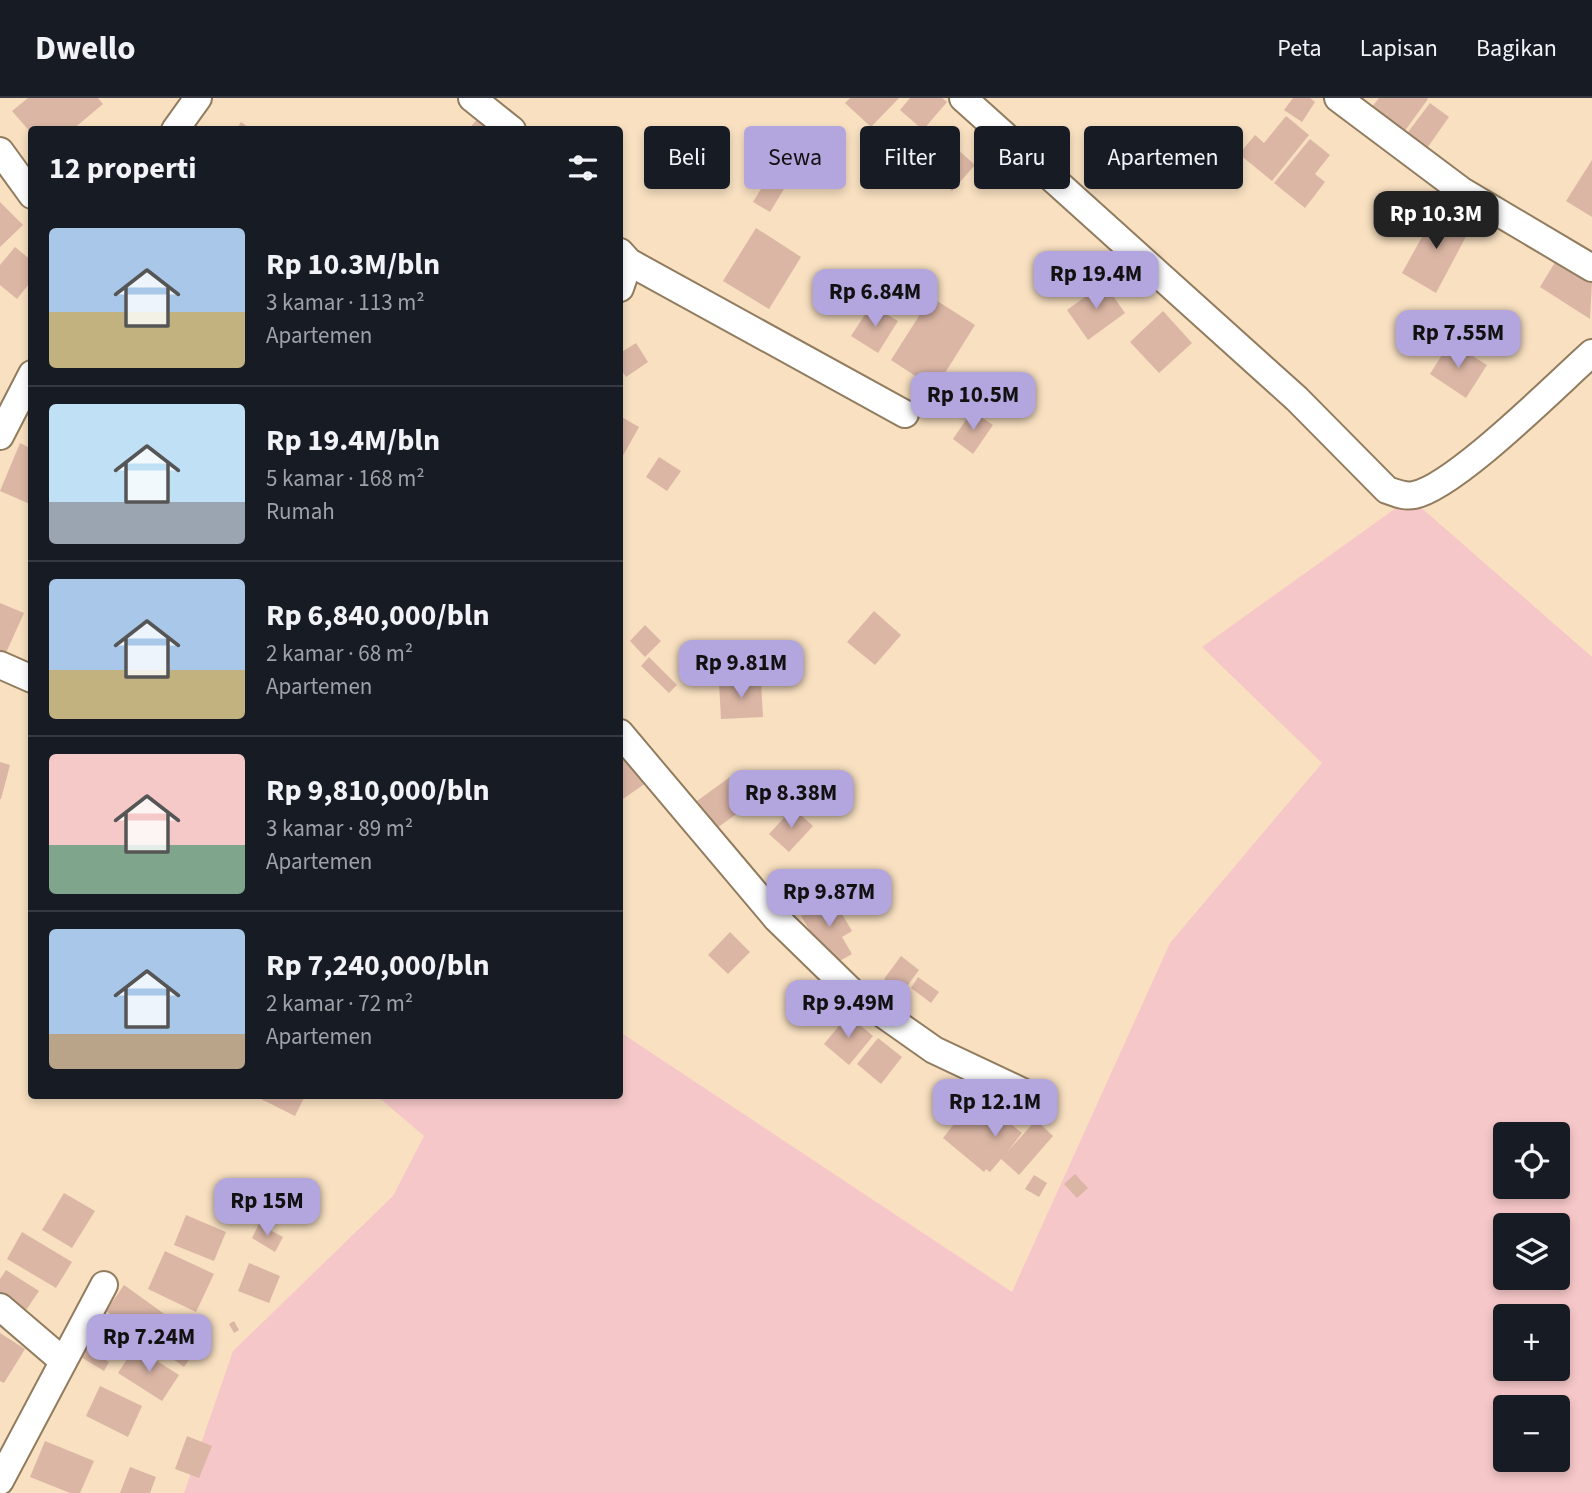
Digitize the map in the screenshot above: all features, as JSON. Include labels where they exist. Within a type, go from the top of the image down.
[{"type":"street","points":[[178,126],[198,98]]},
{"type":"street","points":[[472,98],[507,126]]},
{"type":"street","points":[[963,98],[1297,399],[1387,490],[1401,495],[1413,495],[1430,489],[1476,457],[1592,353]]},
{"type":"street","points":[[1342,99],[1462,191],[1592,268]]},
{"type":"street","points":[[0,151],[28,190]]},
{"type":"street","points":[[624,257],[905,414]]},
{"type":"street","points":[[0,436],[28,382]]},
{"type":"street","points":[[0,666],[28,677]]},
{"type":"street","points":[[623,737],[777,919],[853,993],[934,1050],[1023,1092]]},
{"type":"street","points":[[0,1481],[104,1285]]},
{"type":"street","points":[[0,1307],[62,1360]]},
{"type":"shaded area","points":[[1410,498],[1592,657],[1592,1493],[184,1493],[233,1351],[393,1196],[424,1136],[381,1099],[623,1099],[623,1034],[1012,1292],[1170,943],[1322,763],[1202,647]]},
{"type":"building","points":[[28,98],[98,98],[103,104],[77,126],[28,126],[28,129],[12,111]]},
{"type":"building","points":[[850,98],[899,98],[872,126],[845,103]]},
{"type":"building","points":[[910,98],[942,98],[947,102],[926,126],[918,126],[900,110]]},
{"type":"building","points":[[1293,98],[1310,98],[1315,102],[1302,122],[1284,110]]},
{"type":"building","points":[[1379,98],[1428,99],[1404,132],[1371,108]]},
{"type":"building","points":[[1430,103],[1449,117],[1425,151],[1405,136]]},
{"type":"building","points":[[1286,116],[1309,135],[1272,181],[1243,157],[1243,149],[1255,135],[1264,143]]},
{"type":"building","points":[[479,117],[488,126],[471,126]]},
{"type":"building","points":[[1310,139],[1330,155],[1315,174],[1325,182],[1305,208],[1274,183]]},
{"type":"building","points":[[960,152],[974,166],[960,182]]},
{"type":"building","points":[[1592,160],[1592,217],[1566,201]]},
{"type":"building","points":[[761,189],[784,189],[770,212],[753,202]]},
{"type":"building","points":[[0,202],[23,225],[0,247]]},
{"type":"building","points":[[1437,210],[1470,229],[1436,293],[1402,273]]},
{"type":"building","points":[[756,228],[801,257],[769,309],[723,281]]},
{"type":"building","points":[[15,247],[28,258],[28,285],[17,299],[0,285],[0,265]]},
{"type":"building","points":[[1557,259],[1592,281],[1590,319],[1540,287]]},
{"type":"building","points":[[1104,283],[1125,313],[1088,340],[1067,310]]},
{"type":"building","points":[[931,297],[975,325],[935,389],[891,360]]},
{"type":"building","points":[[871,305],[898,321],[878,353],[851,336]]},
{"type":"building","points":[[1163,311],[1192,343],[1159,373],[1130,342]]},
{"type":"building","points":[[1450,342],[1487,365],[1466,398],[1430,374]]},
{"type":"building","points":[[636,343],[648,362],[626,377],[623,372],[623,351]]},
{"type":"building","points":[[972,411],[993,425],[973,454],[953,439]]},
{"type":"building","points":[[623,418],[639,427],[623,456]]},
{"type":"building","points":[[20,443],[28,447],[28,503],[0,491]]},
{"type":"building","points":[[659,457],[681,471],[667,491],[646,477]]},
{"type":"building","points":[[0,603],[24,613],[5,655],[0,653]]},
{"type":"building","points":[[874,611],[901,635],[875,665],[847,642]]},
{"type":"building","points":[[645,625],[661,641],[645,657],[630,641]]},
{"type":"building","points":[[649,657],[677,685],[669,693],[641,666]]},
{"type":"building","points":[[761,681],[763,717],[721,719],[719,682]]},
{"type":"building","points":[[626,753],[646,783],[623,799],[623,756]]},
{"type":"building","points":[[0,762],[10,765],[1,799],[0,799]]},
{"type":"building","points":[[730,777],[750,804],[717,828],[697,801]]},
{"type":"building","points":[[793,808],[813,826],[789,852],[769,834]]},
{"type":"building","points":[[832,897],[852,931],[842,937],[852,954],[836,963],[827,946],[821,949],[801,916]]},
{"type":"building","points":[[730,932],[750,952],[728,974],[708,955]]},
{"type":"building","points":[[901,956],[919,970],[902,993],[884,979]]},
{"type":"building","points":[[918,977],[939,992],[931,1003],[911,988]]},
{"type":"building","points":[[848,1015],[873,1036],[849,1065],[824,1044]]},
{"type":"building","points":[[878,1038],[902,1057],[881,1084],[857,1064]]},
{"type":"building","points":[[976,1096],[1022,1133],[1008,1151],[1036,1120],[1053,1136],[1019,1175],[1001,1159],[990,1172],[986,1169],[984,1172],[943,1138]]},
{"type":"building","points":[[261,1099],[304,1099],[295,1116]]},
{"type":"building","points":[[1075,1174],[1088,1188],[1077,1198],[1064,1184]]},
{"type":"building","points":[[1034,1175],[1047,1183],[1039,1197],[1025,1189]]},
{"type":"building","points":[[64,1193],[95,1211],[72,1248],[42,1230]]},
{"type":"building","points":[[186,1215],[226,1232],[214,1261],[174,1245]]},
{"type":"building","points":[[259,1224],[283,1237],[275,1252],[252,1238]]},
{"type":"building","points":[[22,1232],[72,1262],[56,1288],[7,1259]]},
{"type":"building","points":[[165,1251],[214,1274],[196,1312],[148,1289]]},
{"type":"building","points":[[249,1263],[280,1276],[269,1303],[238,1291]]},
{"type":"building","points":[[6,1270],[39,1291],[24,1313],[0,1297],[0,1279]]},
{"type":"building","points":[[124,1285],[202,1341],[184,1367],[106,1311]]},
{"type":"building","points":[[234,1321],[239,1330],[234,1333],[229,1324]]},
{"type":"building","points":[[0,1333],[25,1349],[4,1383],[0,1381]]},
{"type":"building","points":[[81,1345],[109,1362],[104,1371],[76,1354]]},
{"type":"building","points":[[135,1347],[179,1375],[162,1401],[118,1373]]},
{"type":"building","points":[[100,1386],[142,1406],[128,1437],[86,1416]]},
{"type":"building","points":[[187,1436],[212,1446],[199,1478],[175,1469]]},
{"type":"building","points":[[45,1441],[94,1461],[80,1493],[70,1493],[30,1477]]},
{"type":"building","points":[[130,1467],[156,1477],[150,1493],[120,1493]]}]
